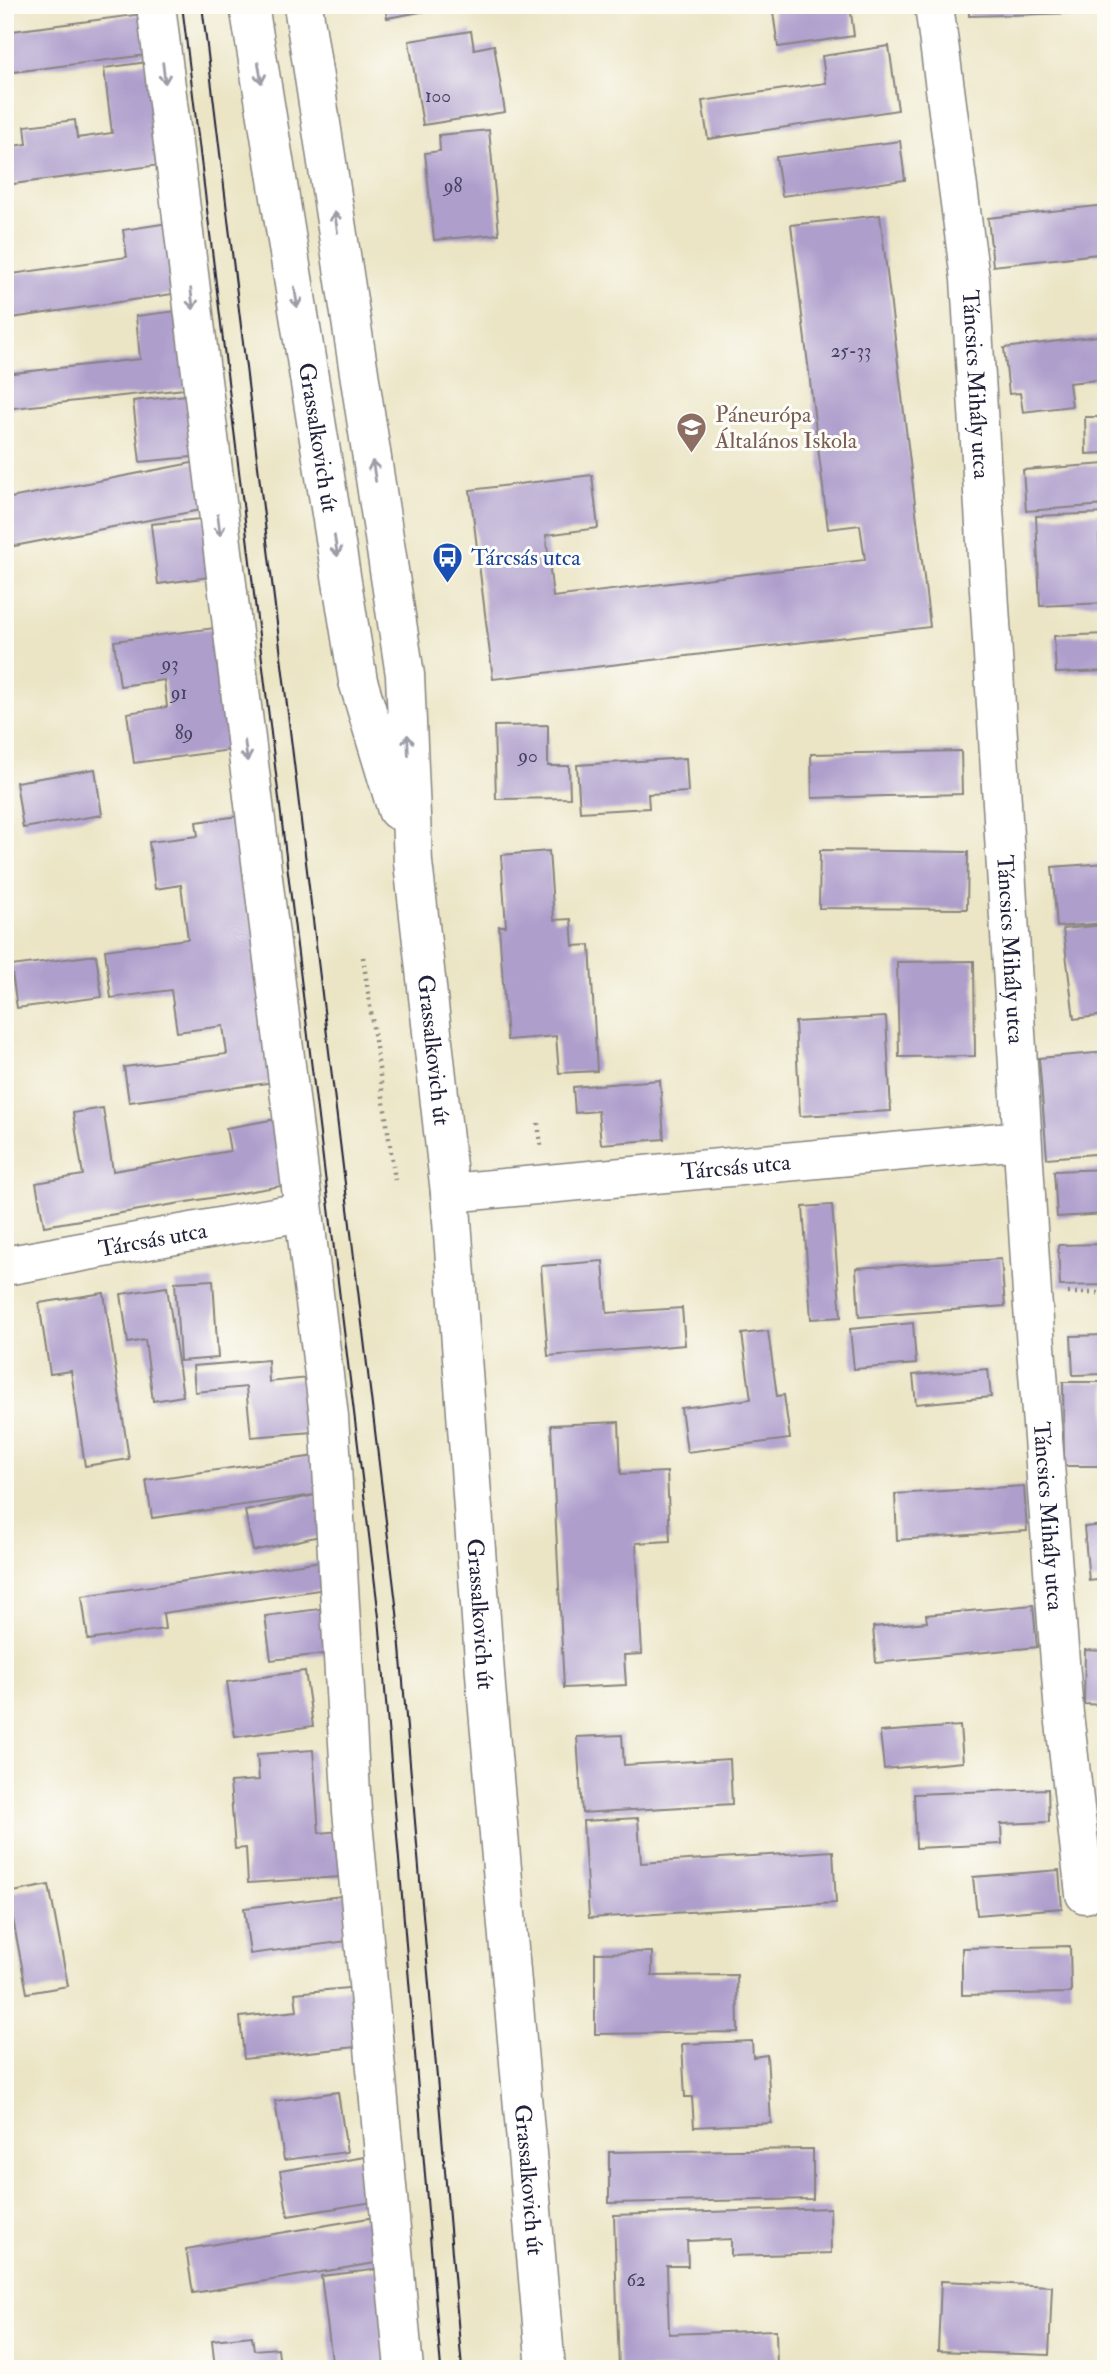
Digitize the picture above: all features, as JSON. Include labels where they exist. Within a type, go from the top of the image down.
[{"type":"main road","points":[[156,5],[329,1416],[352,1811],[404,2369]]},
{"type":"main road","name":"Grassalkovich út","points":[[249,5],[358,681],[413,862]]},
{"type":"main road","name":"Grassalkovich út","points":[[303,5],[405,675],[413,862],[450,1193],[486,1687],[546,2369]]},
{"type":"main road","name":"Táncsics Mihály utca","points":[[934,5],[970,279],[1022,1140],[1064,1714],[1085,1894]]},
{"type":"main road","name":"Tárcsás utca","points":[[450,1193],[1022,1140]]},
{"type":"main road","name":"Tárcsás utca","points":[[5,1266],[302,1212]]},
{"type":"path","points":[[363,957],[396,1180]]},
{"type":"path","points":[[538,1123],[541,1154]]},
{"type":"building","points":[[385,5],[448,5],[448,7],[387,18]]},
{"type":"building","points":[[772,5],[850,5],[854,36],[778,47]]},
{"type":"building","points":[[969,5],[1076,5],[1076,13],[969,16]]},
{"type":"building","points":[[142,14],[147,55],[5,73],[5,32]]},
{"type":"building","points":[[471,31],[474,49],[494,45],[505,112],[423,125],[409,41]]},
{"type":"building","points":[[889,46],[898,110],[708,139],[702,101],[826,83],[822,56]]},
{"type":"building","points":[[155,61],[168,164],[5,185],[5,147],[27,144],[25,126],[75,120],[77,138],[112,133],[104,68]]},
{"type":"building","points":[[489,130],[499,234],[434,240],[425,153],[440,151],[439,135]]},
{"type":"building","points":[[900,141],[905,180],[782,196],[776,157]]},
{"type":"building","points":[[1106,205],[1106,253],[993,266],[988,218]]},
{"type":"building","points":[[880,215],[930,627],[493,679],[470,490],[592,475],[598,528],[546,535],[553,597],[865,560],[860,525],[828,529],[791,225]]},
{"type":"building","points":[[175,222],[186,292],[5,319],[5,275],[127,257],[123,230]]},
{"type":"building","points":[[185,310],[193,388],[5,409],[5,374],[140,359],[136,316]]},
{"type":"building","points":[[1106,335],[1106,379],[1069,383],[1072,406],[1023,412],[1020,393],[1009,394],[1004,348]]},
{"type":"building","points":[[195,394],[202,456],[140,462],[133,401]]},
{"type":"building","points":[[1099,394],[1106,394],[1106,453],[1086,454],[1085,417],[1100,417]]},
{"type":"building","points":[[197,462],[206,509],[14,546],[5,499]]},
{"type":"building","points":[[1106,464],[1106,505],[1026,511],[1023,470]]},
{"type":"building","points":[[1106,513],[1106,534],[1099,535],[1100,565],[1106,565],[1106,603],[1040,606],[1036,516]]},
{"type":"building","points":[[210,518],[217,576],[158,584],[151,524]]},
{"type":"building","points":[[222,627],[238,749],[134,763],[127,713],[167,707],[164,680],[120,686],[114,641]]},
{"type":"building","points":[[1106,634],[1106,671],[1056,673],[1054,636]]},
{"type":"building","points":[[548,725],[548,766],[569,766],[570,798],[496,799],[494,726]]},
{"type":"building","points":[[961,751],[962,794],[812,798],[811,754]]},
{"type":"building","points":[[686,758],[688,792],[648,794],[649,808],[580,812],[577,765]]},
{"type":"building","points":[[95,769],[102,815],[23,828],[16,782]]},
{"type":"building","points":[[246,815],[282,1081],[129,1102],[124,1067],[227,1054],[223,1026],[177,1032],[171,990],[111,998],[105,950],[188,939],[181,885],[155,889],[149,842],[198,836],[196,822]]},
{"type":"building","points":[[820,850],[968,852],[967,909],[819,908]]},
{"type":"building","points":[[549,851],[554,920],[571,919],[573,946],[590,945],[597,1071],[559,1073],[556,1036],[507,1040],[499,926],[506,926],[501,855]]},
{"type":"building","points":[[1106,863],[1106,923],[1057,927],[1052,867]]},
{"type":"building","points":[[5,880],[9,880],[11,897],[5,897]]},
{"type":"building","points":[[1105,925],[1106,1015],[1074,1019],[1063,929]]},
{"type":"building","points":[[96,955],[102,997],[17,1008],[11,966]]},
{"type":"building","points":[[974,961],[975,1056],[899,1057],[897,962]]},
{"type":"building","points":[[886,1017],[891,1111],[800,1116],[795,1022]]},
{"type":"building","points":[[1106,1052],[1106,1109],[1102,1109],[1106,1153],[1047,1158],[1039,1058]]},
{"type":"building","points":[[660,1080],[664,1139],[601,1144],[598,1111],[575,1113],[573,1087]]},
{"type":"building","points":[[103,1108],[113,1171],[230,1151],[226,1128],[282,1118],[293,1184],[44,1226],[36,1183],[83,1175],[73,1113]]},
{"type":"building","points":[[1106,1169],[1106,1214],[1057,1217],[1054,1171]]},
{"type":"building","points":[[832,1205],[841,1317],[811,1319],[803,1207]]},
{"type":"building","points":[[1106,1244],[1106,1285],[1060,1286],[1058,1245]]},
{"type":"building","points":[[1001,1259],[1005,1306],[859,1317],[856,1268]]},
{"type":"building","points":[[603,1261],[607,1313],[682,1308],[685,1345],[548,1356],[541,1266]]},
{"type":"building","points":[[213,1280],[218,1358],[180,1361],[175,1282]]},
{"type":"building","points":[[167,1287],[183,1396],[153,1401],[145,1340],[128,1343],[121,1294]]},
{"type":"building","points":[[104,1293],[129,1459],[85,1466],[71,1371],[50,1374],[39,1303]]},
{"type":"building","points":[[913,1323],[916,1364],[854,1369],[850,1329]]},
{"type":"building","points":[[768,1331],[777,1396],[784,1395],[790,1439],[687,1452],[681,1408],[751,1399],[742,1334]]},
{"type":"building","points":[[1106,1335],[1106,1374],[1073,1375],[1071,1336]]},
{"type":"building","points":[[268,1360],[269,1382],[308,1378],[312,1432],[251,1437],[246,1387],[195,1392],[193,1366]]},
{"type":"building","points":[[988,1369],[991,1397],[916,1404],[913,1375]]},
{"type":"building","points":[[1063,1382],[1106,1382],[1106,1466],[1064,1466]]},
{"type":"building","points":[[619,1422],[621,1474],[667,1472],[670,1541],[636,1543],[642,1654],[624,1655],[626,1685],[564,1688],[551,1425]]},
{"type":"building","points":[[316,1456],[321,1494],[152,1518],[146,1480]]},
{"type":"building","points":[[1024,1486],[1027,1531],[897,1540],[895,1494]]},
{"type":"building","points":[[315,1495],[324,1535],[253,1551],[245,1511]]},
{"type":"building","points":[[1106,1525],[1106,1579],[1089,1581],[1084,1527]]},
{"type":"building","points":[[322,1561],[326,1589],[163,1613],[165,1629],[88,1640],[82,1596]]},
{"type":"building","points":[[1033,1605],[1037,1647],[876,1663],[873,1627],[927,1622],[926,1615]]},
{"type":"building","points":[[327,1608],[332,1653],[271,1660],[265,1616]]},
{"type":"building","points":[[1085,1650],[1106,1651],[1106,1705],[1084,1704]]},
{"type":"building","points":[[305,1671],[313,1726],[235,1737],[227,1682]]},
{"type":"building","points":[[960,1726],[963,1762],[884,1769],[880,1732]]},
{"type":"building","points":[[622,1735],[624,1765],[730,1759],[732,1804],[582,1813],[577,1737]]},
{"type":"building","points":[[313,1750],[319,1833],[353,1830],[356,1876],[248,1883],[246,1848],[235,1849],[230,1782],[259,1780],[257,1754]]},
{"type":"building","points":[[1048,1789],[1049,1822],[1001,1824],[1002,1844],[916,1848],[914,1794]]},
{"type":"building","points":[[638,1818],[641,1863],[833,1851],[836,1903],[589,1918],[583,1821]]},
{"type":"building","points":[[1059,1870],[1062,1908],[977,1915],[973,1877]]},
{"type":"building","points":[[49,1885],[68,1986],[27,1993],[8,1893]]},
{"type":"building","points":[[357,1894],[363,1939],[250,1954],[244,1908]]},
{"type":"building","points":[[1070,1946],[1071,1993],[962,1995],[962,1948]]},
{"type":"building","points":[[652,1952],[652,1976],[737,1975],[738,2032],[595,2034],[595,1953]]},
{"type":"building","points":[[358,1987],[365,2046],[244,2059],[240,2017],[297,2011],[295,1993]]},
{"type":"building","points":[[752,2041],[753,2057],[767,2055],[771,2123],[694,2127],[692,2097],[685,2097],[682,2044]]},
{"type":"building","points":[[338,2092],[347,2152],[284,2160],[275,2101]]},
{"type":"building","points":[[813,2149],[813,2199],[609,2203],[609,2152]]},
{"type":"building","points":[[365,2157],[373,2202],[288,2216],[280,2171]]},
{"type":"building","points":[[830,2208],[831,2253],[731,2256],[731,2239],[687,2241],[688,2266],[667,2266],[669,2334],[776,2330],[777,2369],[619,2369],[614,2215]]},
{"type":"building","points":[[381,2216],[388,2261],[193,2293],[186,2249]]},
{"type":"building","points":[[381,2269],[395,2369],[333,2369],[321,2276]]},
{"type":"building","points":[[941,2281],[1052,2286],[1049,2355],[938,2351]]},
{"type":"building","points":[[252,2336],[254,2350],[278,2348],[280,2369],[215,2369],[212,2340]]},
{"type":"tram line","points":[[182,5],[379,1617],[441,2369]]},
{"type":"tram line","points":[[202,5],[397,1612],[462,2369]]},
{"type":"place","name":"Páneurópa Általános Iskola","points":[[692,454]]},
{"type":"place","name":"Tárcsás utca","points":[[448,584]]}]
